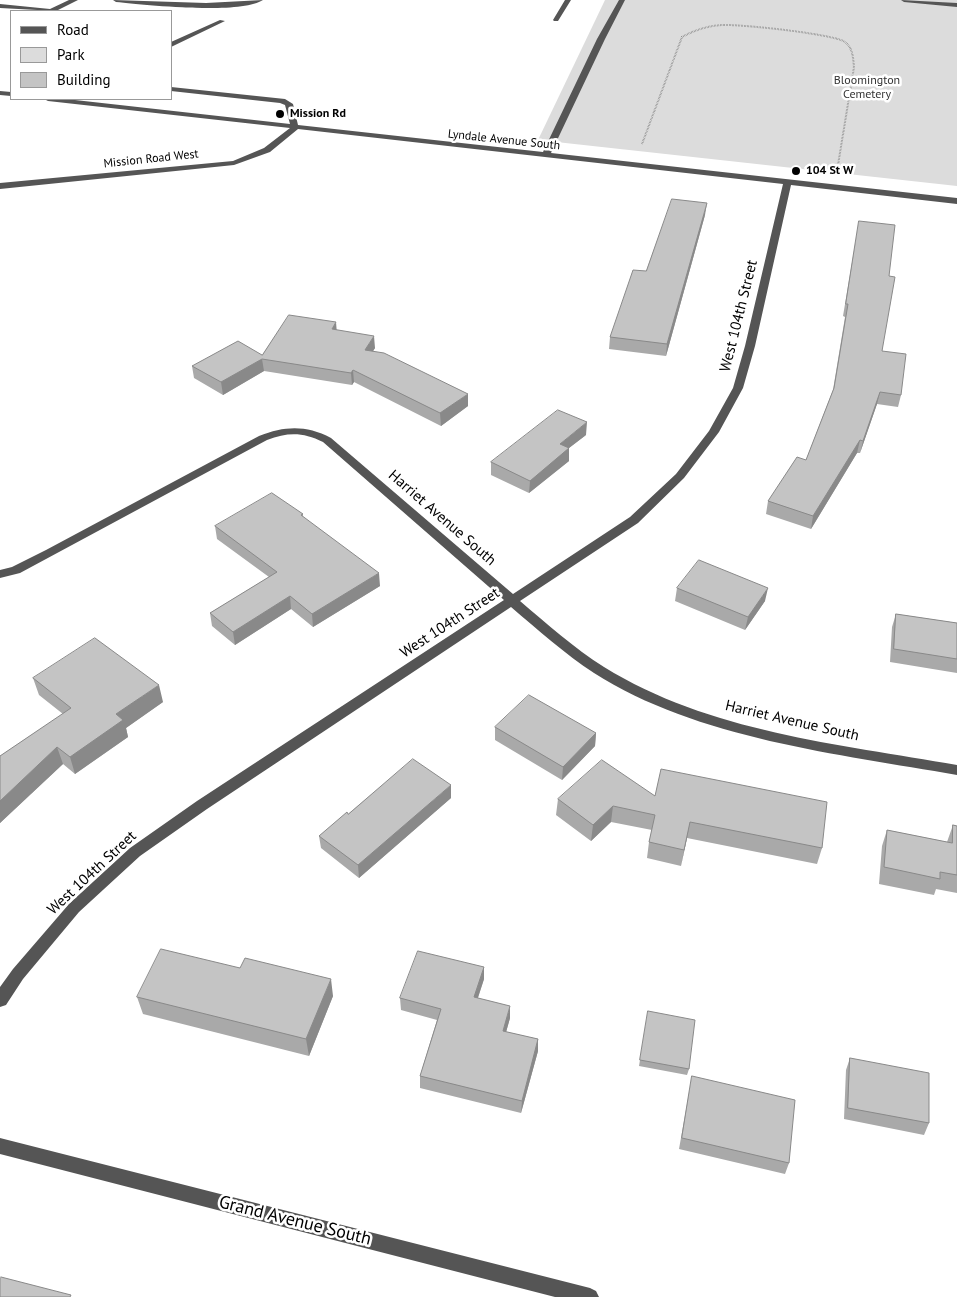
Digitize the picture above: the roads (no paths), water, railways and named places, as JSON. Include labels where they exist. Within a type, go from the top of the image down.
[{"type":"street","points":[[52,10],[75,0]]},
{"type":"street","points":[[116,0],[180,6],[215,6],[260,0]]},
{"type":"street","points":[[556,20],[568,0]]},
{"type":"street","points":[[545,156],[601,39],[622,0]]},
{"type":"street","points":[[904,0],[957,5]]},
{"type":"street","points":[[0,6],[40,10]]},
{"type":"street","points":[[172,45],[222,21]]},
{"type":"street","points":[[172,89],[282,101],[289,104],[295,128]]},
{"type":"street","name":"Lyndale Avenue South","points":[[65,100],[99,102],[295,128],[957,202]]},
{"type":"street","name":"Mission Road West","points":[[0,186],[234,163],[260,155],[276,146],[295,128]]},
{"type":"street","name":"West 104th Street","points":[[0,1000],[18,974],[74,908],[135,852],[202,805],[634,520],[680,476],[714,432],[738,388],[750,346],[787,183]]},
{"type":"street","name":"Harriet Avenue South","points":[[0,574],[16,570],[50,553],[263,438],[279,431],[298,429],[315,433],[327,440],[553,636],[599,670],[656,700],[720,722],[788,740],[957,770]]},
{"type":"street","name":"Grand Avenue South","points":[[0,1146],[590,1297]]},
{"type":"place","name":"Mission Rd","points":[[280,114]]},
{"type":"place","name":"104 St W","points":[[796,171]]},
{"type":"park label","name":"Bloomington Cemetery","points":[[867,88]]}]
